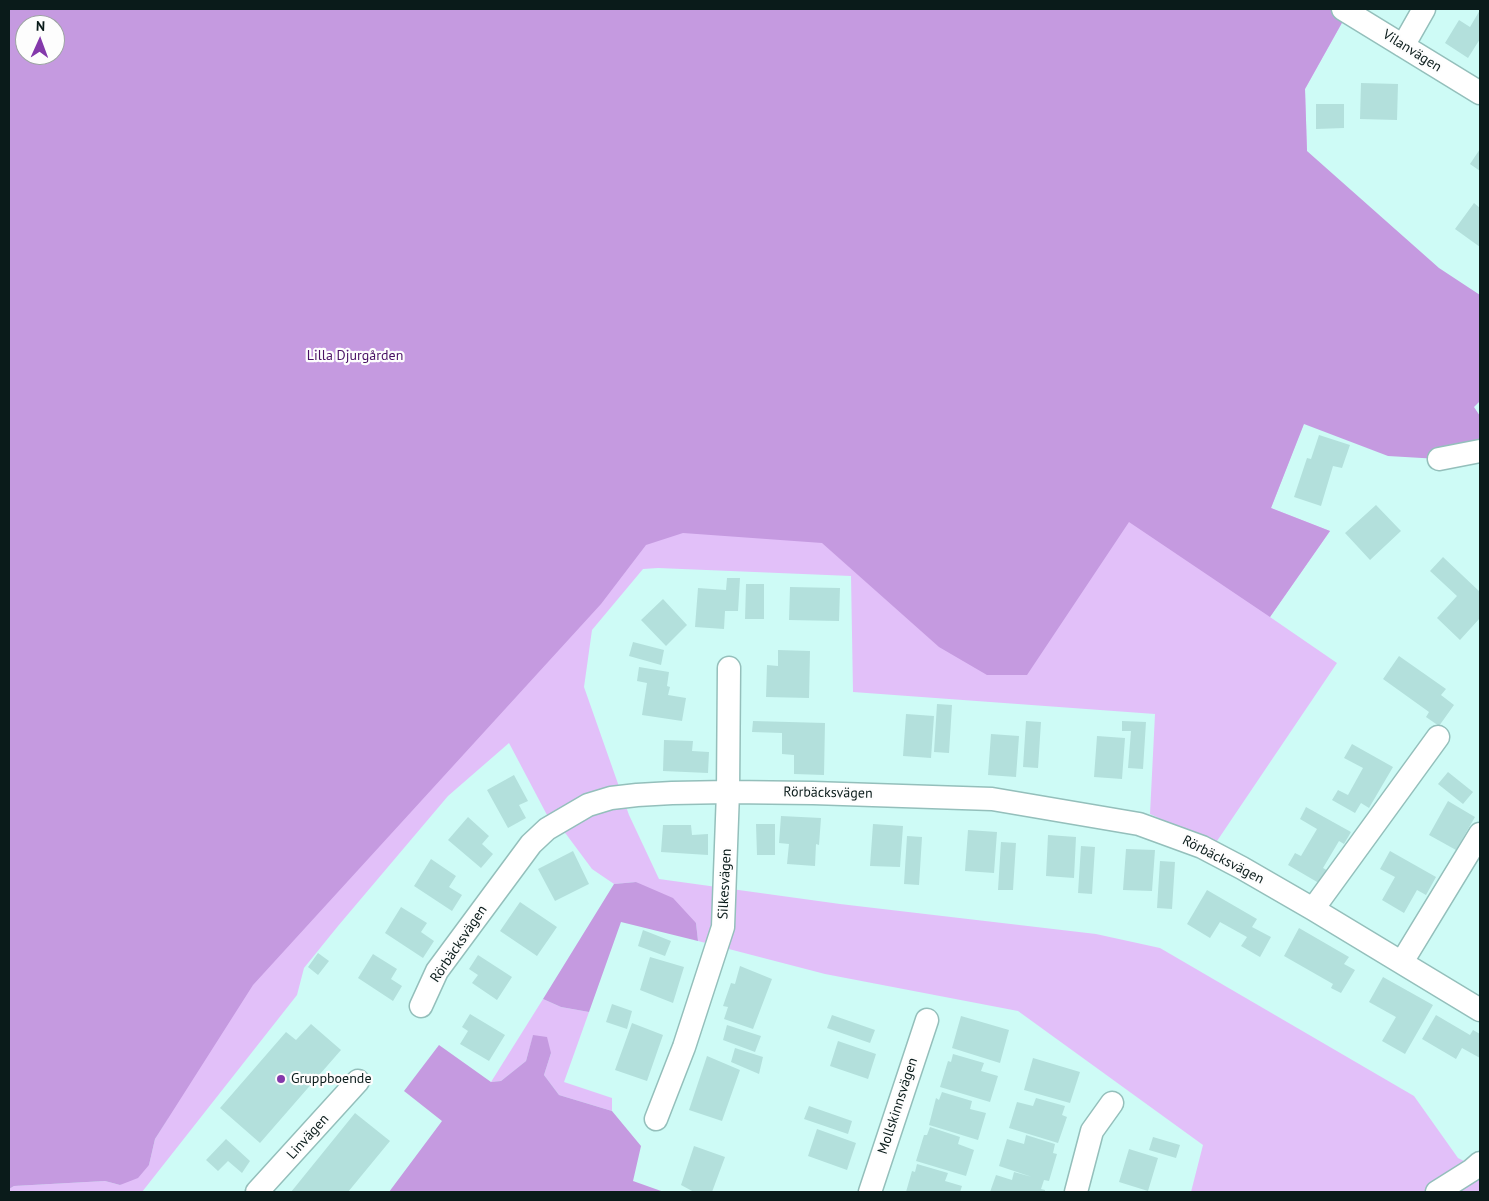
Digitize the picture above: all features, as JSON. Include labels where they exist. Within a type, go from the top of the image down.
[{"type":"street","name":"Vilanvägen","points":[[1343,9],[1480,93]]},
{"type":"street","points":[[1403,46],[1424,9]]},
{"type":"street","points":[[1439,459],[1480,451]]},
{"type":"street","name":"Silkesvägen","points":[[656,1119],[684,1047],[723,927],[728,792],[729,668]]},
{"type":"street","points":[[1314,909],[1438,737]]},
{"type":"street","name":"Rörbäcksvägen","points":[[421,1006],[437,971],[531,844],[547,829],[588,805],[611,798],[637,795],[728,792],[992,799],[1139,824],[1202,847],[1314,909],[1480,1010]]},
{"type":"street","points":[[1402,962],[1480,834]]},
{"type":"street","name":"Mollskinnsvägen","points":[[870,1192],[927,1020]]},
{"type":"street","name":"Linvägen","points":[[257,1192],[358,1081]]},
{"type":"street","points":[[1076,1192],[1092,1131],[1112,1103]]},
{"type":"street","points":[[1437,1192],[1476,1166]]},
{"type":"street","points":[[1468,1192],[1476,1166]]},
{"type":"green space","name":"Lilla Djurgården","points":[[9,9],[1348,12],[1305,89],[1307,151],[1304,423],[1271,508],[1330,531],[1270,617],[1337,663],[1215,844],[1150,814],[1155,714],[853,692],[851,576],[658,568],[643,569],[592,630],[584,687],[629,815],[659,879],[840,904],[1096,934],[1160,948],[1414,1096],[1458,1158],[1480,1169],[1480,1192],[1191,1192],[1203,1145],[1018,1011],[825,974],[698,941],[696,923],[636,882],[614,884],[592,869],[566,834],[547,815],[509,743],[448,796],[338,926],[304,968],[297,995],[142,1192],[9,1192],[9,1189],[14,1186],[105,1181],[120,1185],[149,1165],[155,1139],[168,1118],[17,65],[65,65],[65,15],[15,15],[15,51]]},
{"type":"green space","name":"Lilla Djurgården","points":[[9,9],[1343,9],[1348,12],[1305,89],[1307,151],[1439,268],[1480,295],[1480,401],[1474,407],[1480,416],[1480,451],[1439,459],[1388,456],[1304,424],[1271,508],[1330,531],[1270,617],[1129,522],[1027,675],[987,675],[939,647],[822,543],[683,533],[646,545],[601,604],[253,985],[155,1139],[149,1165],[138,1178],[120,1185],[105,1181],[14,1186],[9,1189]]},
{"type":"green space","points":[[636,882],[673,898],[696,923],[698,941],[621,922],[589,1012],[561,1007],[543,999],[614,884]]},
{"type":"green space","points":[[543,999],[561,1007],[589,1012],[564,1082],[612,1098],[612,1111],[559,1095],[544,1075],[551,1053],[533,1036],[526,1061],[501,1081],[491,1082]]},
{"type":"green space","points":[[533,1035],[547,1037],[551,1053],[544,1075],[559,1095],[612,1111],[641,1146],[633,1181],[664,1192],[389,1192],[442,1121],[404,1091],[439,1045],[491,1082],[501,1081],[526,1061]]},
{"type":"building","points":[[1480,10],[1480,39],[1468,58],[1445,43],[1459,20],[1470,27]]},
{"type":"building","points":[[1361,83],[1398,84],[1397,120],[1360,119]]},
{"type":"building","points":[[1316,104],[1344,104],[1344,128],[1316,129]]},
{"type":"building","points":[[1480,149],[1480,171],[1470,164]]},
{"type":"building","points":[[1474,203],[1480,208],[1480,247],[1455,229]]},
{"type":"building","points":[[1319,435],[1350,445],[1342,468],[1333,466],[1321,506],[1294,497],[1307,458],[1311,459]]},
{"type":"building","points":[[1376,505],[1401,531],[1370,560],[1345,533]]},
{"type":"building","points":[[1443,557],[1480,592],[1480,618],[1460,640],[1437,618],[1457,596],[1430,571]]},
{"type":"building","points":[[727,578],[740,578],[738,611],[725,611],[724,629],[695,627],[698,588],[726,590]]},
{"type":"building","points":[[746,584],[764,584],[764,619],[745,619]]},
{"type":"building","points":[[790,587],[840,588],[839,621],[789,620]]},
{"type":"building","points":[[663,599],[687,625],[666,646],[641,620]]},
{"type":"building","points":[[633,642],[664,650],[661,665],[629,656]]},
{"type":"building","points":[[778,650],[810,651],[809,698],[766,697],[767,665],[778,666]]},
{"type":"building","points":[[1399,656],[1446,689],[1441,695],[1454,705],[1439,726],[1426,717],[1429,712],[1383,679]]},
{"type":"building","points":[[639,667],[669,672],[667,686],[670,687],[668,695],[686,698],[682,721],[642,715],[647,683],[637,681]]},
{"type":"building","points":[[937,704],[952,705],[949,753],[934,752]]},
{"type":"building","points":[[906,714],[934,716],[931,758],[903,756]]},
{"type":"building","points":[[753,721],[825,723],[824,775],[794,774],[794,755],[782,754],[782,733],[752,732]]},
{"type":"building","points":[[1026,721],[1041,722],[1038,768],[1023,767]]},
{"type":"building","points":[[1122,721],[1146,722],[1143,769],[1128,768],[1131,731],[1122,731]]},
{"type":"building","points":[[991,734],[1019,736],[1016,777],[988,775]]},
{"type":"building","points":[[1097,736],[1125,738],[1122,779],[1094,777]]},
{"type":"building","points":[[664,740],[693,741],[692,751],[709,752],[708,773],[663,771]]},
{"type":"building","points":[[1352,744],[1393,767],[1369,808],[1361,803],[1355,813],[1332,800],[1338,790],[1348,795],[1363,768],[1344,758]]},
{"type":"building","points":[[1448,772],[1473,792],[1463,804],[1438,784]]},
{"type":"building","points":[[514,775],[528,801],[519,805],[526,818],[508,828],[487,790]]},
{"type":"building","points":[[1448,801],[1475,817],[1456,850],[1429,835]]},
{"type":"building","points":[[1306,807],[1351,832],[1344,844],[1339,841],[1323,868],[1332,873],[1324,886],[1288,865],[1295,853],[1301,856],[1317,829],[1300,819]]},
{"type":"building","points":[[781,816],[821,818],[819,845],[816,844],[815,866],[787,864],[789,844],[779,843]]},
{"type":"building","points":[[468,817],[489,836],[482,844],[493,854],[481,868],[448,840]]},
{"type":"building","points":[[756,824],[775,824],[775,855],[757,855]]},
{"type":"building","points":[[873,824],[903,826],[900,867],[870,866]]},
{"type":"building","points":[[663,825],[691,825],[692,835],[708,834],[708,855],[661,852]]},
{"type":"building","points":[[968,830],[997,832],[994,873],[965,871]]},
{"type":"building","points":[[1048,835],[1076,837],[1074,878],[1046,876]]},
{"type":"building","points":[[907,836],[922,837],[919,885],[904,884]]},
{"type":"building","points":[[1001,842],[1016,843],[1013,890],[998,890]]},
{"type":"building","points":[[1081,846],[1095,847],[1092,894],[1078,893]]},
{"type":"building","points":[[1126,849],[1155,850],[1152,891],[1123,890]]},
{"type":"building","points":[[573,851],[589,884],[555,901],[538,869]]},
{"type":"building","points":[[1390,851],[1436,877],[1426,895],[1417,890],[1404,913],[1382,900],[1395,877],[1380,869]]},
{"type":"building","points":[[431,859],[456,876],[449,887],[462,895],[452,911],[414,886]]},
{"type":"building","points":[[1160,861],[1175,862],[1172,909],[1157,908]]},
{"type":"building","points":[[1207,890],[1257,919],[1252,927],[1271,937],[1260,957],[1241,946],[1247,937],[1220,922],[1210,938],[1187,924]]},
{"type":"building","points":[[520,902],[557,927],[537,956],[500,931]]},
{"type":"building","points":[[401,907],[427,923],[421,932],[434,941],[423,958],[385,933]]},
{"type":"building","points":[[1299,928],[1349,957],[1344,964],[1355,970],[1341,993],[1331,988],[1333,984],[1284,956]]},
{"type":"building","points":[[643,930],[671,941],[665,956],[638,946]]},
{"type":"building","points":[[318,953],[329,961],[318,975],[308,967]]},
{"type":"building","points":[[373,954],[397,969],[391,979],[402,986],[393,1001],[358,978]]},
{"type":"building","points":[[478,955],[512,977],[497,1000],[472,983],[478,975],[469,969]]},
{"type":"building","points":[[650,957],[684,967],[673,1003],[640,990]]},
{"type":"building","points":[[740,966],[772,979],[753,1029],[724,1019],[728,1007],[723,1006],[731,983],[735,984]]},
{"type":"building","points":[[1383,977],[1433,1005],[1405,1054],[1382,1041],[1396,1017],[1369,1002]]},
{"type":"building","points":[[612,1004],[632,1011],[627,1029],[606,1022]]},
{"type":"building","points":[[470,1014],[505,1035],[489,1061],[460,1044],[468,1031],[462,1027]]},
{"type":"building","points":[[832,1015],[875,1030],[870,1043],[827,1028]]},
{"type":"building","points":[[1436,1015],[1470,1035],[1473,1030],[1480,1034],[1480,1058],[1462,1048],[1456,1059],[1422,1039]]},
{"type":"building","points":[[961,1016],[1009,1030],[1000,1063],[952,1048]]},
{"type":"building","points":[[632,1023],[663,1035],[647,1081],[615,1070]]},
{"type":"building","name":"Gruppboende","points":[[311,1024],[341,1050],[260,1143],[220,1108],[286,1032],[296,1040]]},
{"type":"building","points":[[727,1025],[761,1036],[755,1052],[723,1040]]},
{"type":"building","points":[[838,1041],[876,1054],[868,1079],[830,1066]]},
{"type":"building","points":[[735,1048],[763,1057],[759,1074],[731,1062]]},
{"type":"building","points":[[953,1054],[984,1063],[981,1071],[998,1076],[990,1102],[940,1087],[948,1061],[951,1062]]},
{"type":"building","points":[[707,1056],[740,1070],[722,1121],[689,1110]]},
{"type":"building","points":[[1033,1058],[1080,1072],[1070,1103],[1024,1090]]},
{"type":"building","points":[[942,1092],[972,1101],[970,1109],[986,1113],[978,1140],[929,1125],[936,1098],[939,1100]]},
{"type":"building","points":[[1036,1098],[1065,1106],[1062,1115],[1067,1117],[1058,1143],[1009,1128],[1017,1102],[1033,1106]]},
{"type":"building","points":[[809,1106],[852,1121],[848,1134],[804,1119]]},
{"type":"building","points":[[355,1113],[390,1141],[348,1192],[291,1192]]},
{"type":"building","points":[[930,1127],[960,1137],[958,1144],[974,1150],[966,1176],[916,1161],[924,1135],[927,1135]]},
{"type":"building","points":[[817,1129],[856,1143],[847,1170],[808,1156]]},
{"type":"building","points":[[1026,1135],[1055,1144],[1053,1153],[1057,1154],[1049,1181],[1044,1180],[1041,1189],[1045,1190],[1045,1192],[990,1192],[996,1175],[1012,1180],[1014,1172],[1032,1177],[999,1166],[1007,1139],[1024,1144]]},
{"type":"building","points":[[1153,1137],[1180,1145],[1176,1158],[1149,1150]]},
{"type":"building","points":[[226,1139],[250,1161],[242,1173],[228,1161],[218,1171],[206,1160]]},
{"type":"building","points":[[694,1146],[725,1157],[712,1192],[694,1192],[681,1185]]},
{"type":"building","points":[[1129,1149],[1158,1158],[1148,1191],[1119,1182]]},
{"type":"building","points":[[917,1164],[948,1173],[945,1181],[962,1186],[960,1192],[906,1192],[912,1171],[915,1172]]},
{"type":"place","name":"Gruppboende","points":[[281,1079]]}]
